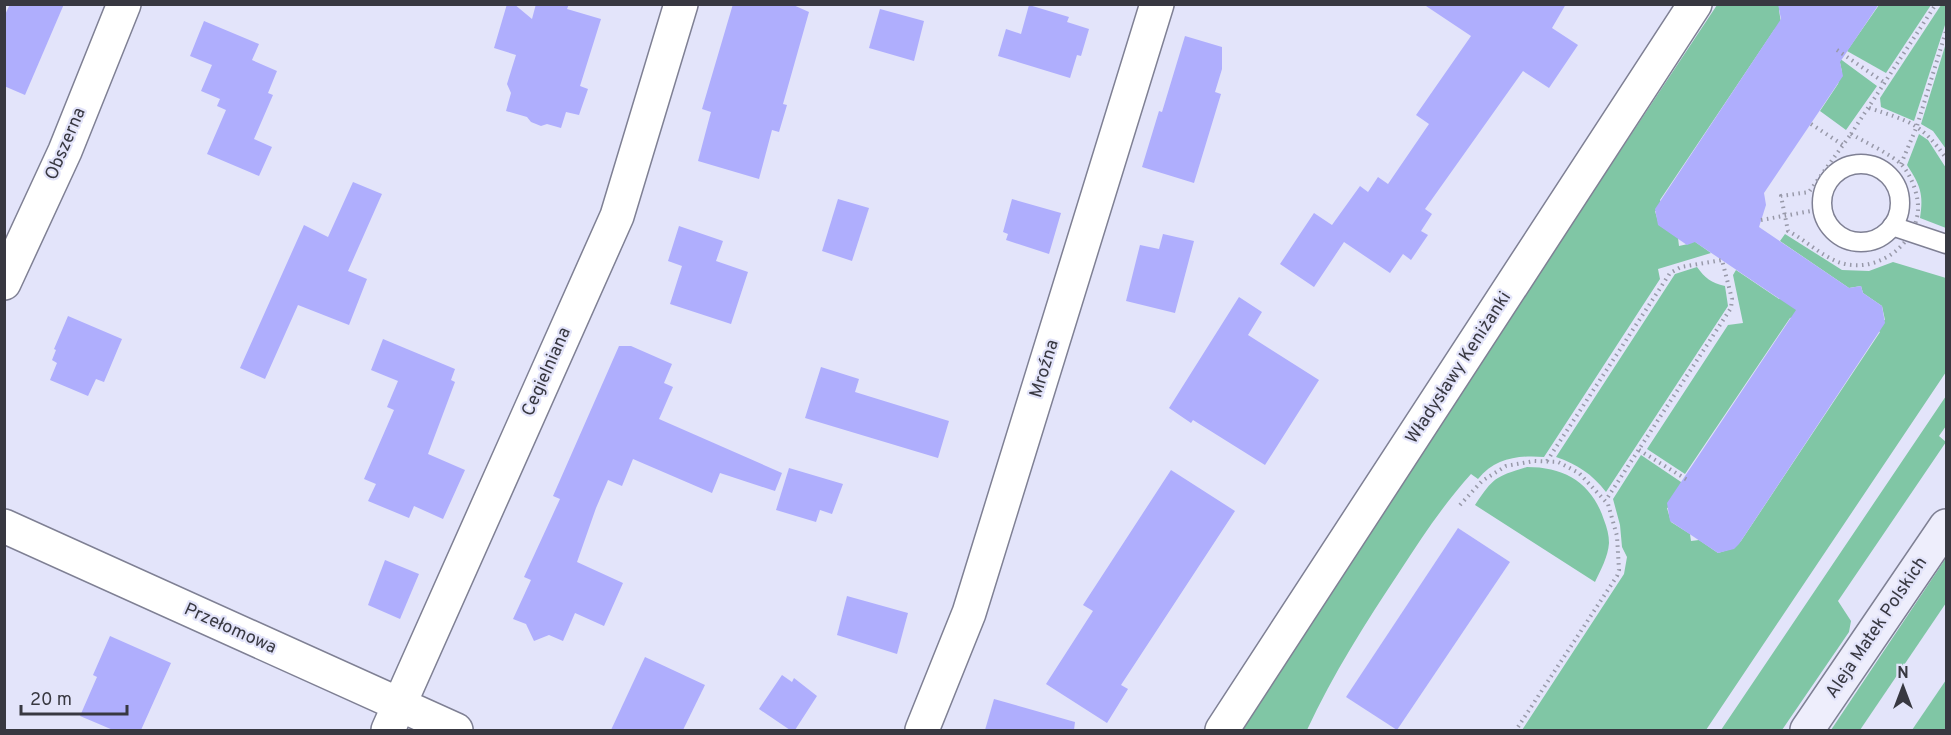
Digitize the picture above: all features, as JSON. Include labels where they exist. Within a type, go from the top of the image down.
[{"type":"street","name":"Obszerna","points":[[4,283],[65,151],[124,4]]},
{"type":"street","name":"Cegielniana","points":[[394,718],[617,216],[681,4]]},
{"type":"street","name":"Mroźna","points":[[922,730],[969,613],[1158,4]]},
{"type":"street","name":"Władysławy Keniżanki","points":[[1222,730],[1695,4]]},
{"type":"street","name":"Przełomowa","points":[[4,526],[394,718],[456,730]]},
{"type":"street","name":"Aleja Matek Polskich","points":[[1808,730],[1947,526]]},
{"type":"lane","points":[[1861,164],[1879,168],[1890,177],[1897,188],[1900,201],[1898,215],[1892,226],[1881,236],[1868,241],[1855,241],[1837,234],[1828,224],[1822,209],[1822,194],[1836,172],[1848,166],[1861,164]]},
{"type":"lane","points":[[1892,226],[1947,244]]},
{"type":"path","points":[[1851,134],[1901,164],[1917,197],[1917,218],[1899,248],[1886,260],[1852,266],[1837,261],[1788,231],[1781,196],[1809,192],[1869,108],[1936,4]]},
{"type":"path","points":[[1901,164],[1917,126],[1947,31]]},
{"type":"path","points":[[1837,50],[1885,83]]},
{"type":"path","points":[[1869,108],[1901,118],[1917,126],[1935,142],[1947,158]]},
{"type":"path","points":[[1811,124],[1843,145]]},
{"type":"path","points":[[1761,220],[1822,209]]},
{"type":"path","points":[[1547,461],[1670,273],[1681,267],[1722,260],[1732,299],[1731,308],[1606,500]]},
{"type":"path","points":[[1639,450],[1689,482]]},
{"type":"path","points":[[1460,505],[1482,481],[1506,466],[1534,461],[1558,462],[1580,473],[1606,500],[1617,537],[1619,570],[1617,576],[1516,730]]},
{"type":"green space","points":[[1717,5],[1787,5],[1779,10],[1781,23],[1774,30],[1660,200],[1663,210],[1655,211],[1659,225],[1678,238],[1679,246],[1688,244],[1691,239],[1711,253],[1658,269],[1660,279],[1544,457],[1508,459],[1492,466],[1478,479],[1471,474],[1461,485],[1425,533],[1362,629],[1307,730],[1236,730]]},
{"type":"green space","points":[[1879,5],[1931,5],[1886,73],[1847,51]]},
{"type":"green space","points":[[1941,5],[1946,6],[1946,22],[1914,121],[1881,107],[1880,98]]},
{"type":"green space","points":[[1946,43],[1946,149],[1933,131],[1921,124]]},
{"type":"green space","points":[[1839,58],[1877,86],[1846,130],[1820,111],[1838,84],[1842,72]]},
{"type":"green space","points":[[1919,134],[1928,140],[1946,168],[1946,228],[1920,218],[1920,190],[1907,165]]},
{"type":"green space","points":[[1785,234],[1842,270],[1869,271],[1893,262],[1946,278],[1946,372],[1706,730],[1522,730],[1624,574],[1627,557],[1622,547],[1620,525],[1613,499],[1641,455],[1687,486],[1673,506],[1667,508],[1671,522],[1690,534],[1691,541],[1699,540],[1718,553],[1731,549],[1741,541],[1880,332],[1875,328],[1879,321],[1885,320],[1882,306],[1863,293],[1861,286],[1849,288],[1780,241]]},
{"type":"green space","points":[[1697,267],[1709,280],[1725,286],[1728,306],[1606,492],[1584,470],[1556,457],[1675,274]]},
{"type":"green space","points":[[1736,270],[1779,299],[1789,297],[1800,315],[1790,318],[1685,474],[1647,449],[1728,325],[1743,323],[1733,275]]},
{"type":"green space","points":[[1946,396],[1946,426],[1939,436],[1946,442],[1838,601],[1851,621],[1849,632],[1782,730],[1721,730]]},
{"type":"green space","points":[[1527,467],[1565,474],[1584,487],[1599,507],[1607,529],[1609,543],[1606,558],[1595,582],[1475,505],[1496,479]]},
{"type":"green space","points":[[1946,558],[1946,603],[1860,730],[1831,730]]},
{"type":"green space","points":[[1946,680],[1946,730],[1912,730]]},
{"type":"building","points":[[10,4],[64,4],[25,95],[4,86],[4,17]]},
{"type":"building","points":[[507,4],[514,4],[532,19],[536,4],[569,4],[567,9],[601,19],[580,86],[588,89],[579,115],[566,112],[561,128],[547,124],[541,126],[531,122],[527,117],[506,111],[511,93],[507,84],[516,55],[494,48]]},
{"type":"building","points":[[733,4],[791,4],[809,12],[783,104],[787,105],[779,132],[772,130],[759,179],[698,161],[711,112],[702,109]]},
{"type":"building","points":[[1423,4],[1566,4],[1552,28],[1578,45],[1549,88],[1523,71],[1425,209],[1432,214],[1421,231],[1428,235],[1411,260],[1403,254],[1390,273],[1344,242],[1314,287],[1280,264],[1314,213],[1332,225],[1360,186],[1368,192],[1378,177],[1388,184],[1429,124],[1416,115],[1471,36]]},
{"type":"building","points":[[1778,4],[1879,4],[1840,62],[1843,76],[1764,193],[1766,205],[1759,227],[1849,288],[1861,286],[1863,293],[1882,306],[1885,323],[1739,544],[1734,549],[1718,553],[1670,521],[1667,503],[1796,310],[1695,242],[1687,245],[1658,225],[1655,209],[1781,19]]},
{"type":"building","points":[[1029,5],[1069,17],[1067,22],[1089,29],[1081,56],[1077,55],[1070,78],[998,56],[1006,29],[1021,34]]},
{"type":"building","points":[[880,9],[924,21],[914,61],[869,48]]},
{"type":"building","points":[[204,21],[259,44],[252,60],[277,71],[268,93],[273,95],[254,139],[272,147],[259,176],[207,154],[226,110],[217,106],[220,99],[201,91],[212,65],[190,56]]},
{"type":"building","points":[[1185,36],[1222,47],[1222,69],[1215,92],[1221,94],[1194,183],[1142,167],[1159,111],[1162,112]]},
{"type":"building","points":[[353,182],[382,194],[348,271],[367,279],[349,325],[298,305],[265,379],[240,368],[304,225],[328,237]]},
{"type":"building","points":[[838,199],[869,208],[852,261],[822,251]]},
{"type":"building","points":[[1012,199],[1061,213],[1049,254],[1006,240],[1008,234],[1003,232]]},
{"type":"building","points":[[679,226],[723,241],[716,261],[748,272],[731,324],[670,304],[682,266],[668,261]]},
{"type":"building","points":[[1163,234],[1194,241],[1175,313],[1126,301],[1140,245],[1159,249]]},
{"type":"building","points":[[1239,297],[1262,312],[1248,335],[1319,380],[1265,465],[1193,420],[1191,423],[1169,408]]},
{"type":"building","points":[[68,316],[122,339],[104,382],[96,379],[88,396],[50,380],[57,363],[52,360],[56,350],[54,349]]},
{"type":"building","points":[[383,339],[455,369],[451,380],[455,382],[428,454],[465,470],[443,519],[414,506],[409,518],[368,501],[376,484],[364,479],[394,410],[387,407],[398,381],[371,370]]},
{"type":"building","points":[[619,346],[631,346],[672,364],[664,383],[673,387],[659,419],[782,473],[775,491],[720,473],[712,493],[633,459],[622,486],[608,480],[577,562],[623,583],[604,626],[575,613],[563,641],[549,635],[534,641],[526,624],[513,619],[531,580],[524,577],[560,499],[553,496]]},
{"type":"building","points":[[821,367],[859,379],[855,392],[949,421],[938,458],[805,418]]},
{"type":"building","points":[[789,468],[843,484],[832,514],[820,510],[816,522],[776,510]]},
{"type":"building","points":[[1171,470],[1235,511],[1121,685],[1128,689],[1107,723],[1046,684],[1093,611],[1083,605]]},
{"type":"building","points":[[1458,528],[1510,562],[1397,730],[1346,697]]},
{"type":"building","points":[[385,560],[419,574],[400,619],[368,605]]},
{"type":"building","points":[[847,596],[908,613],[897,654],[837,635]]},
{"type":"building","points":[[110,636],[171,663],[141,730],[113,730],[80,716],[97,677],[93,675]]},
{"type":"building","points":[[645,657],[705,685],[683,730],[611,730]]},
{"type":"building","points":[[782,675],[792,682],[794,678],[817,696],[795,730],[790,730],[759,709]]},
{"type":"building","points":[[994,699],[1075,722],[1074,730],[985,730]]}]
